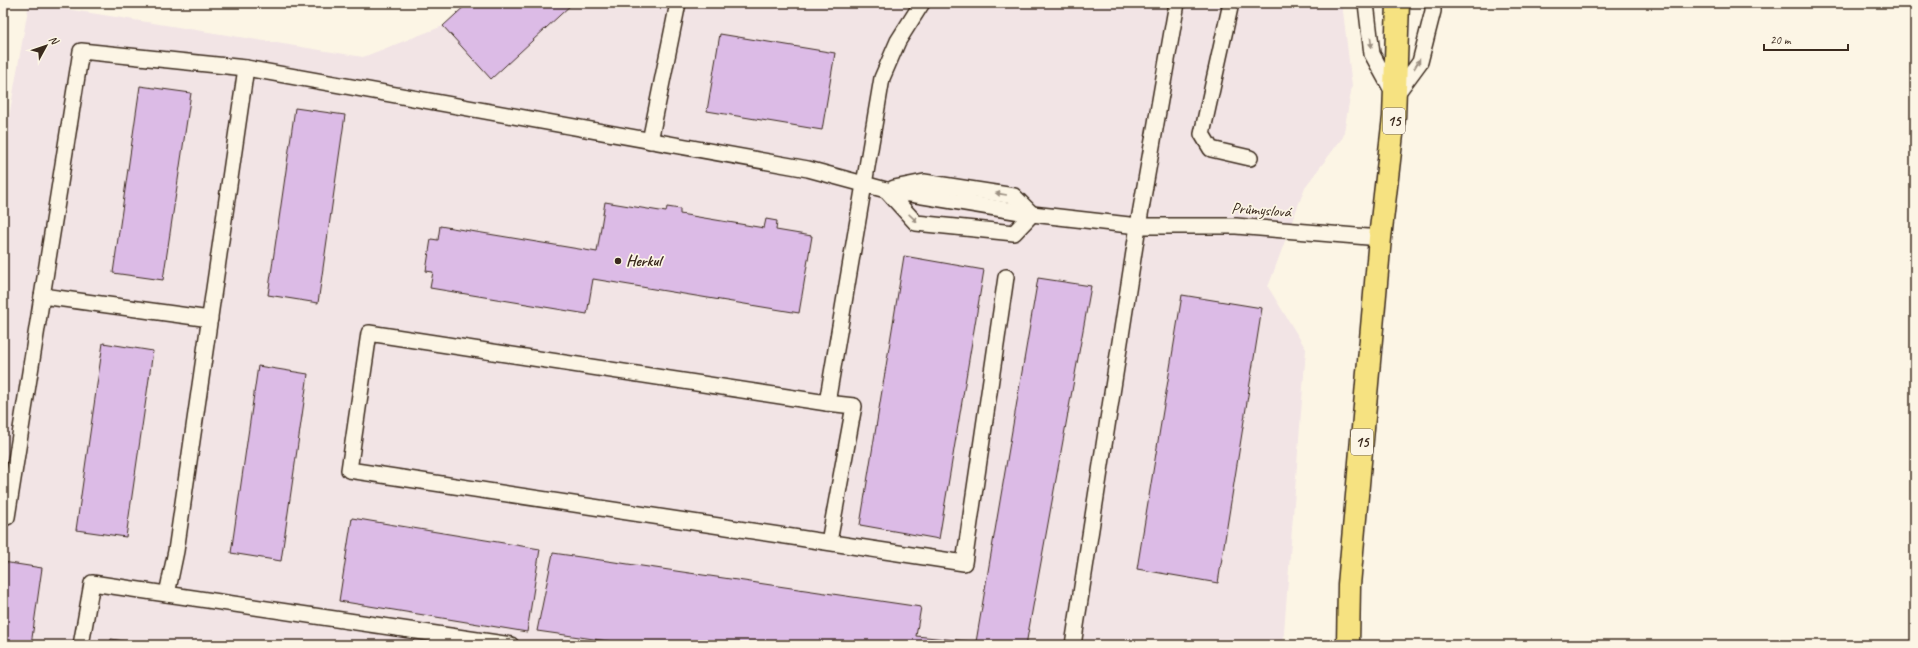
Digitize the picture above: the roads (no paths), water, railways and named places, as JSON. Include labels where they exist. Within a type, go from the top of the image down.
[{"type":"main road","name":"15","points":[[1348,645],[1349,585],[1380,238],[1394,118],[1398,3]]},
{"type":"lane","points":[[650,141],[678,3]]},
{"type":"lane","points":[[827,402],[882,78],[898,41],[922,3]]},
{"type":"lane","points":[[1073,645],[1138,226],[1177,3]]},
{"type":"lane","points":[[1231,3],[1202,134],[1211,149],[1250,158]]},
{"type":"lane","points":[[1366,3],[1372,54],[1395,96],[1420,62],[1433,11],[1433,3]]},
{"type":"lane","name":"Průmyslová","points":[[42,296],[81,51],[246,68],[808,169],[886,190],[1032,214],[1138,226],[1236,226],[1380,238]]},
{"type":"lane","points":[[167,594],[177,544],[246,68]]},
{"type":"lane","points":[[886,190],[916,223],[1014,233],[1032,214]]},
{"type":"lane","points":[[828,542],[854,406],[369,333],[349,470],[964,563],[1006,277]]},
{"type":"lane","points":[[7,517],[42,296],[210,319]]},
{"type":"lane","points":[[81,645],[92,583],[510,645]]},
{"type":"place","name":"Herkul","points":[[618,261]]}]
